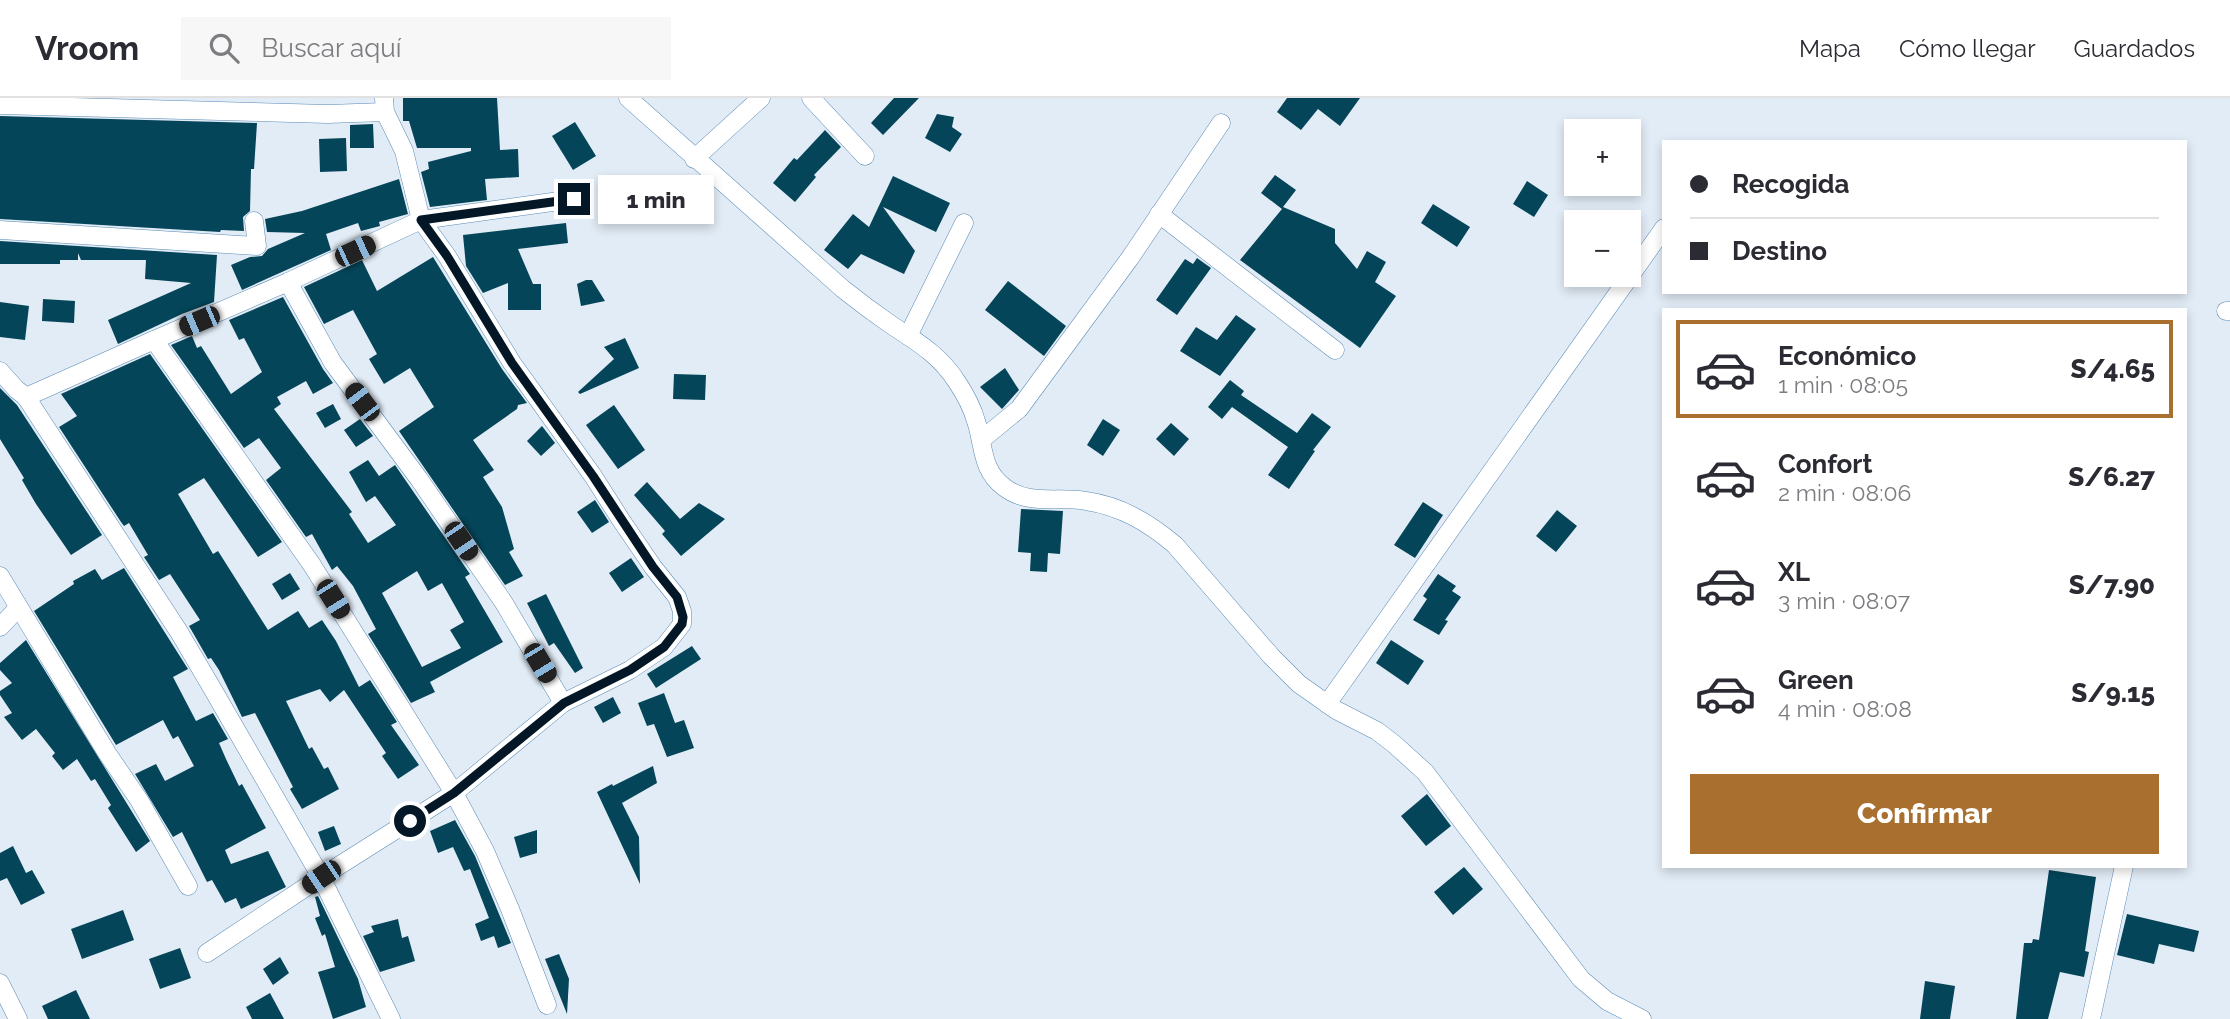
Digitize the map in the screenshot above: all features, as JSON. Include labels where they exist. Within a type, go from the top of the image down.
[{"type":"street","points":[[628,98],[843,289],[870,311],[926,346],[957,381],[976,419],[989,470],[1003,487],[1014,494],[1037,500],[1067,499],[1101,503],[1121,510],[1159,531],[1175,545],[1284,670],[1327,704],[1377,732],[1410,758],[1425,772],[1581,979],[1607,1001],[1642,1019]]},
{"type":"street","points":[[694,159],[761,98]]},
{"type":"street","points":[[811,98],[865,156]]},
{"type":"street","points":[[0,105],[328,114],[385,105],[404,151],[421,220],[447,256],[512,363],[680,604],[682,624],[664,647],[630,670],[564,703],[454,793],[207,953]]},
{"type":"street","points":[[981,440],[1019,409],[1221,123]]},
{"type":"street","points":[[26,397],[288,282],[421,220],[574,199]]},
{"type":"street","points":[[1159,214],[1335,350]]},
{"type":"street","points":[[0,230],[257,246],[254,221]]},
{"type":"street","points":[[908,336],[964,223]]},
{"type":"street","points":[[1327,704],[1662,231]]},
{"type":"street","points":[[288,282],[333,363],[419,479],[504,603],[564,703]]},
{"type":"street","points":[[154,340],[312,565],[454,793],[485,851],[547,1005]]},
{"type":"street","points":[[0,371],[26,397],[180,632],[321,877],[391,1019]]},
{"type":"street","points":[[0,576],[107,753],[139,800],[188,886]]},
{"type":"street","points":[[0,626],[18,608]]},
{"type":"street","points":[[2091,1019],[2124,868]]},
{"type":"street","points":[[0,983],[18,1019]]},
{"type":"building","points":[[403,98],[497,98],[500,150],[518,149],[519,177],[485,179],[487,200],[430,207],[421,172],[429,169],[428,162],[471,151],[471,148],[417,148],[409,121],[403,121]]},
{"type":"building","points":[[894,98],[919,98],[883,135],[871,123]]},
{"type":"building","points":[[1287,98],[1360,98],[1340,126],[1318,109],[1301,130],[1277,112]]},
{"type":"building","points":[[937,114],[954,117],[952,127],[962,134],[950,152],[925,138]]},
{"type":"building","points":[[0,116],[257,123],[254,169],[251,169],[250,211],[243,217],[244,231],[220,232],[0,219]]},
{"type":"building","points":[[575,122],[596,156],[573,170],[552,136]]},
{"type":"building","points":[[373,124],[374,148],[350,148],[350,125]]},
{"type":"building","points":[[825,130],[841,147],[814,175],[816,177],[795,202],[773,183],[794,158],[797,160]]},
{"type":"building","points":[[346,138],[347,171],[320,172],[319,139]]},
{"type":"building","points":[[1275,175],[1296,190],[1283,207],[1335,229],[1335,243],[1357,269],[1367,251],[1386,262],[1375,282],[1396,296],[1360,348],[1240,260],[1282,209],[1261,193]]},
{"type":"building","points":[[893,176],[950,203],[936,232],[883,207],[915,251],[904,274],[861,254],[848,269],[824,250],[853,214],[869,227]]},
{"type":"building","points":[[399,179],[408,214],[379,222],[380,226],[361,231],[358,223],[326,234],[331,250],[242,290],[231,265],[250,257],[262,256],[268,249],[305,233],[267,232],[265,219],[302,211]]},
{"type":"building","points":[[1527,181],[1548,195],[1534,217],[1513,204]]},
{"type":"building","points":[[1433,204],[1470,227],[1457,247],[1421,223]]},
{"type":"building","points":[[566,223],[568,243],[518,249],[533,284],[541,284],[541,310],[508,310],[508,283],[483,293],[466,266],[463,235]]},
{"type":"building","points":[[0,241],[217,255],[214,302],[118,344],[108,320],[191,283],[145,279],[146,260],[81,260],[78,253],[78,260],[60,260],[60,264],[0,264]]},
{"type":"building","points":[[433,257],[502,369],[527,403],[518,405],[517,409],[473,440],[494,470],[483,477],[502,507],[514,549],[509,552],[523,576],[505,585],[399,431],[434,407],[410,368],[384,384],[369,359],[377,354],[353,310],[324,324],[304,287],[362,260],[377,291]]},
{"type":"building","points":[[1197,258],[1211,268],[1177,315],[1156,300],[1185,259],[1193,264]]},
{"type":"building","points":[[592,280],[605,301],[581,306],[577,284]]},
{"type":"building","points":[[1008,281],[1066,326],[1044,356],[985,310]]},
{"type":"building","points":[[283,297],[333,383],[313,394],[306,381],[277,397],[281,404],[274,409],[352,512],[349,514],[368,543],[396,525],[375,496],[366,502],[349,472],[368,460],[379,476],[395,465],[470,574],[465,577],[503,642],[430,682],[435,692],[411,703],[368,634],[376,629],[353,586],[337,566],[332,570],[312,534],[306,537],[266,480],[281,468],[259,438],[244,448],[171,345],[192,336],[197,348],[201,346],[231,394],[262,372],[244,338],[239,340],[229,320]],"holes":[[[417,571],[428,591],[442,583],[464,622],[450,630],[461,648],[422,667],[382,593]]]},
{"type":"building","points":[[43,299],[75,301],[74,323],[42,321]]},
{"type":"building","points":[[0,302],[29,306],[25,340],[0,337]]},
{"type":"building","points":[[1236,315],[1256,329],[1220,376],[1180,351],[1196,327],[1217,340]]},
{"type":"building","points":[[625,338],[639,368],[580,394],[578,392],[614,359],[604,347]]},
{"type":"building","points":[[150,354],[282,542],[258,557],[204,478],[178,494],[213,554],[218,551],[268,630],[298,611],[309,628],[322,620],[336,641],[359,687],[370,680],[397,722],[391,725],[419,765],[398,779],[382,756],[386,753],[344,690],[330,702],[320,689],[286,701],[309,749],[312,747],[324,769],[328,767],[339,789],[302,809],[255,713],[242,717],[219,670],[211,658],[208,659],[189,626],[200,620],[170,574],[159,580],[144,557],[148,555],[129,523],[124,526],[121,522],[59,427],[77,416],[61,394]]},
{"type":"building","points":[[1005,368],[1019,390],[1002,409],[980,387]]},
{"type":"building","points":[[674,374],[706,375],[705,400],[673,399]]},
{"type":"building","points":[[1230,380],[1244,391],[1241,395],[1297,433],[1312,413],[1331,427],[1289,489],[1268,475],[1288,447],[1232,407],[1222,419],[1208,407]]},
{"type":"building","points":[[0,388],[17,405],[102,535],[71,555],[36,504],[0,439]]},
{"type":"building","points":[[333,404],[341,419],[325,428],[316,413]]},
{"type":"building","points":[[614,405],[645,450],[618,469],[586,425]]},
{"type":"building","points":[[360,419],[373,436],[356,447],[344,430]]},
{"type":"building","points":[[1103,419],[1120,430],[1103,456],[1087,445]]},
{"type":"building","points":[[1171,423],[1189,439],[1174,456],[1156,439]]},
{"type":"building","points":[[542,426],[555,443],[541,456],[527,441]]},
{"type":"building","points":[[647,482],[680,519],[699,503],[725,519],[681,556],[662,534],[665,531],[634,495]]},
{"type":"building","points":[[595,500],[609,522],[592,533],[577,512]]},
{"type":"building","points":[[1423,502],[1443,515],[1415,558],[1394,545]]},
{"type":"building","points":[[1021,509],[1063,511],[1060,554],[1048,553],[1047,572],[1030,571],[1031,553],[1018,552]]},
{"type":"building","points":[[1557,510],[1577,526],[1556,552],[1536,536]]},
{"type":"building","points":[[631,558],[644,577],[622,592],[609,573]]},
{"type":"building","points":[[124,568],[188,669],[173,677],[196,721],[213,713],[228,739],[219,743],[226,759],[239,786],[242,784],[266,828],[225,850],[231,864],[268,851],[286,887],[241,909],[236,898],[225,903],[212,880],[207,882],[182,832],[173,837],[135,774],[156,764],[165,781],[194,766],[178,736],[173,739],[163,720],[116,745],[34,611],[74,584],[73,581],[95,569],[102,580]]},
{"type":"building","points":[[290,573],[300,589],[282,600],[272,584]]},
{"type":"building","points":[[1438,574],[1456,586],[1452,591],[1461,597],[1445,620],[1448,621],[1439,635],[1413,620],[1427,599],[1423,596]]},
{"type":"building","points":[[546,594],[583,668],[575,673],[554,643],[549,646],[527,603]]},
{"type":"building","points":[[26,640],[150,841],[136,852],[108,808],[111,805],[95,779],[91,781],[77,759],[63,770],[52,756],[55,753],[36,729],[22,740],[4,717],[12,713],[0,691],[12,683],[0,670],[0,663]]},
{"type":"building","points":[[1391,640],[1424,661],[1408,685],[1376,663]]},
{"type":"building","points":[[692,646],[701,659],[656,688],[647,674]]},
{"type":"building","points":[[664,693],[675,723],[684,720],[694,748],[667,757],[654,724],[647,726],[638,703]]},
{"type":"building","points":[[613,697],[621,713],[603,723],[594,707]]},
{"type":"building","points":[[653,766],[657,783],[622,803],[639,837],[640,884],[597,792]]},
{"type":"building","points":[[1427,794],[1451,826],[1426,846],[1401,816]]},
{"type":"building","points":[[455,820],[475,856],[511,943],[498,948],[494,936],[481,941],[475,924],[489,918],[470,869],[464,871],[453,847],[438,853],[430,831]]},
{"type":"building","points":[[334,826],[341,844],[325,851],[318,832]]},
{"type":"building","points":[[537,830],[537,853],[520,858],[514,837]]},
{"type":"building","points":[[13,846],[26,873],[32,870],[45,893],[21,905],[7,878],[0,881],[0,853]]},
{"type":"building","points":[[1464,867],[1483,889],[1453,915],[1434,892]]},
{"type":"building","points":[[2049,870],[2096,877],[2085,951],[2089,952],[2084,977],[2060,972],[2048,1019],[2016,1019],[2024,943],[2032,943],[2033,939],[2039,940]]},
{"type":"building","points":[[318,896],[358,979],[366,1007],[333,1019],[318,972],[335,967],[325,934],[322,936],[315,918],[320,916],[315,897]]},
{"type":"building","points":[[123,910],[134,940],[82,959],[71,929]]},
{"type":"building","points":[[2127,914],[2199,931],[2194,952],[2159,944],[2154,964],[2117,955]]},
{"type":"building","points":[[398,919],[402,938],[408,936],[415,961],[380,972],[363,936],[374,932],[371,926]]},
{"type":"building","points":[[180,948],[191,978],[160,989],[149,959]]},
{"type":"building","points":[[559,954],[569,979],[567,1014],[545,959]]},
{"type":"building","points":[[280,957],[289,973],[273,985],[263,969]]},
{"type":"building","points":[[1925,981],[1955,986],[1950,1019],[1920,1019]]},
{"type":"building","points":[[76,990],[90,1019],[48,1019],[42,1006]]},
{"type":"building","points":[[270,993],[284,1019],[252,1019],[246,1007]]},
{"type":"route","points":[[410,821],[454,793],[564,703],[630,670],[664,647],[682,624],[682,611],[677,597],[653,567],[593,476],[512,363],[447,256],[421,220],[574,199]]}]
